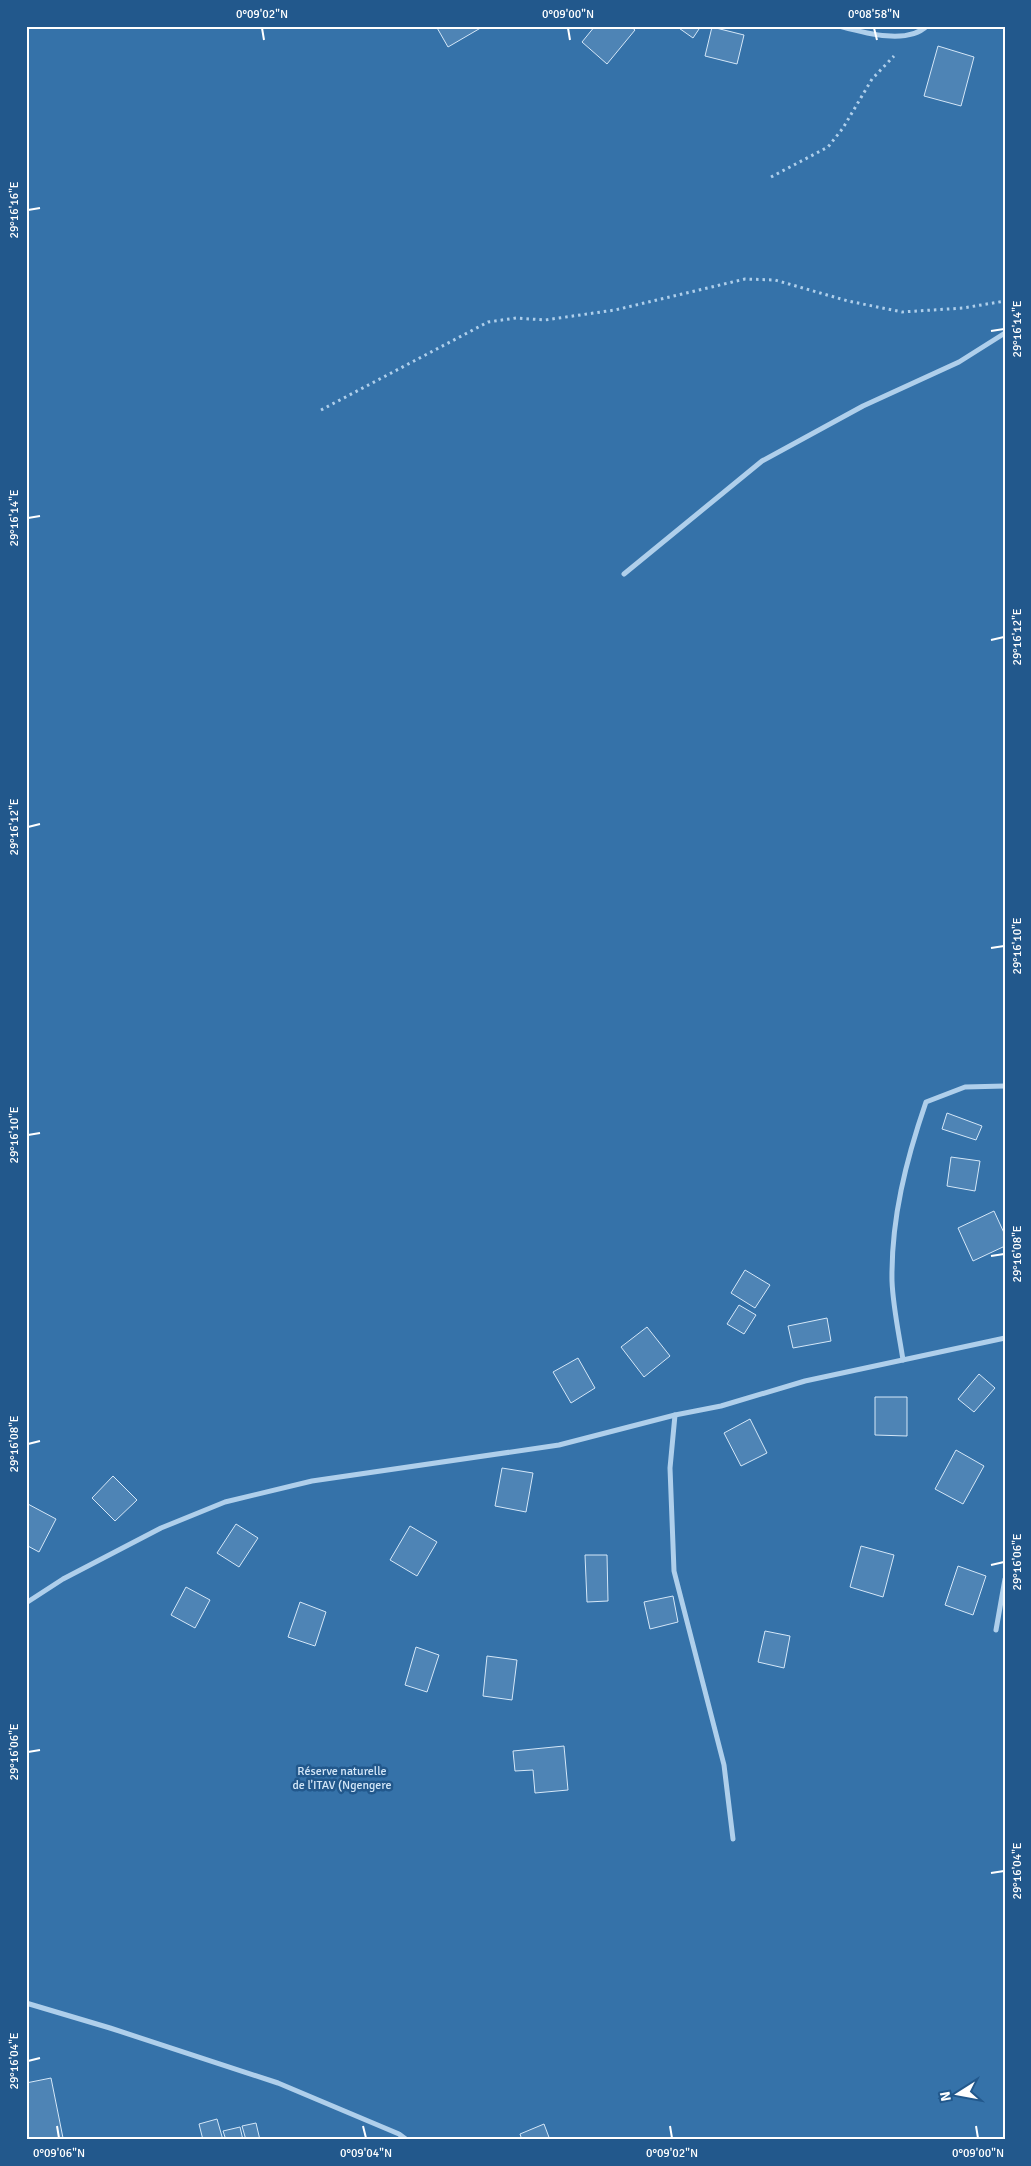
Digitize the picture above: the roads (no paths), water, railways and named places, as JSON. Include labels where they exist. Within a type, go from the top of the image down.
[{"type":"street","points":[[839,26],[863,32],[907,37],[921,32],[927,26]]},
{"type":"street","points":[[624,574],[762,461],[863,406],[959,362],[1005,333]]},
{"type":"street","points":[[903,1360],[892,1282],[897,1203],[912,1144],[926,1102],[965,1087],[1005,1086]]},
{"type":"street","points":[[26,1603],[63,1579],[161,1528],[225,1502],[312,1481],[559,1445],[675,1415],[721,1406],[805,1381],[1005,1338]]},
{"type":"street","points":[[675,1415],[670,1468],[674,1571],[724,1765],[732,1839]]},
{"type":"street","points":[[996,1630],[1005,1579]]},
{"type":"street","points":[[26,2003],[110,2028],[278,2083],[400,2134],[407,2140]]},
{"type":"park label","name":"Réserve naturelle de l'ITAV (Ngengere","points":[[342,1778]]}]
